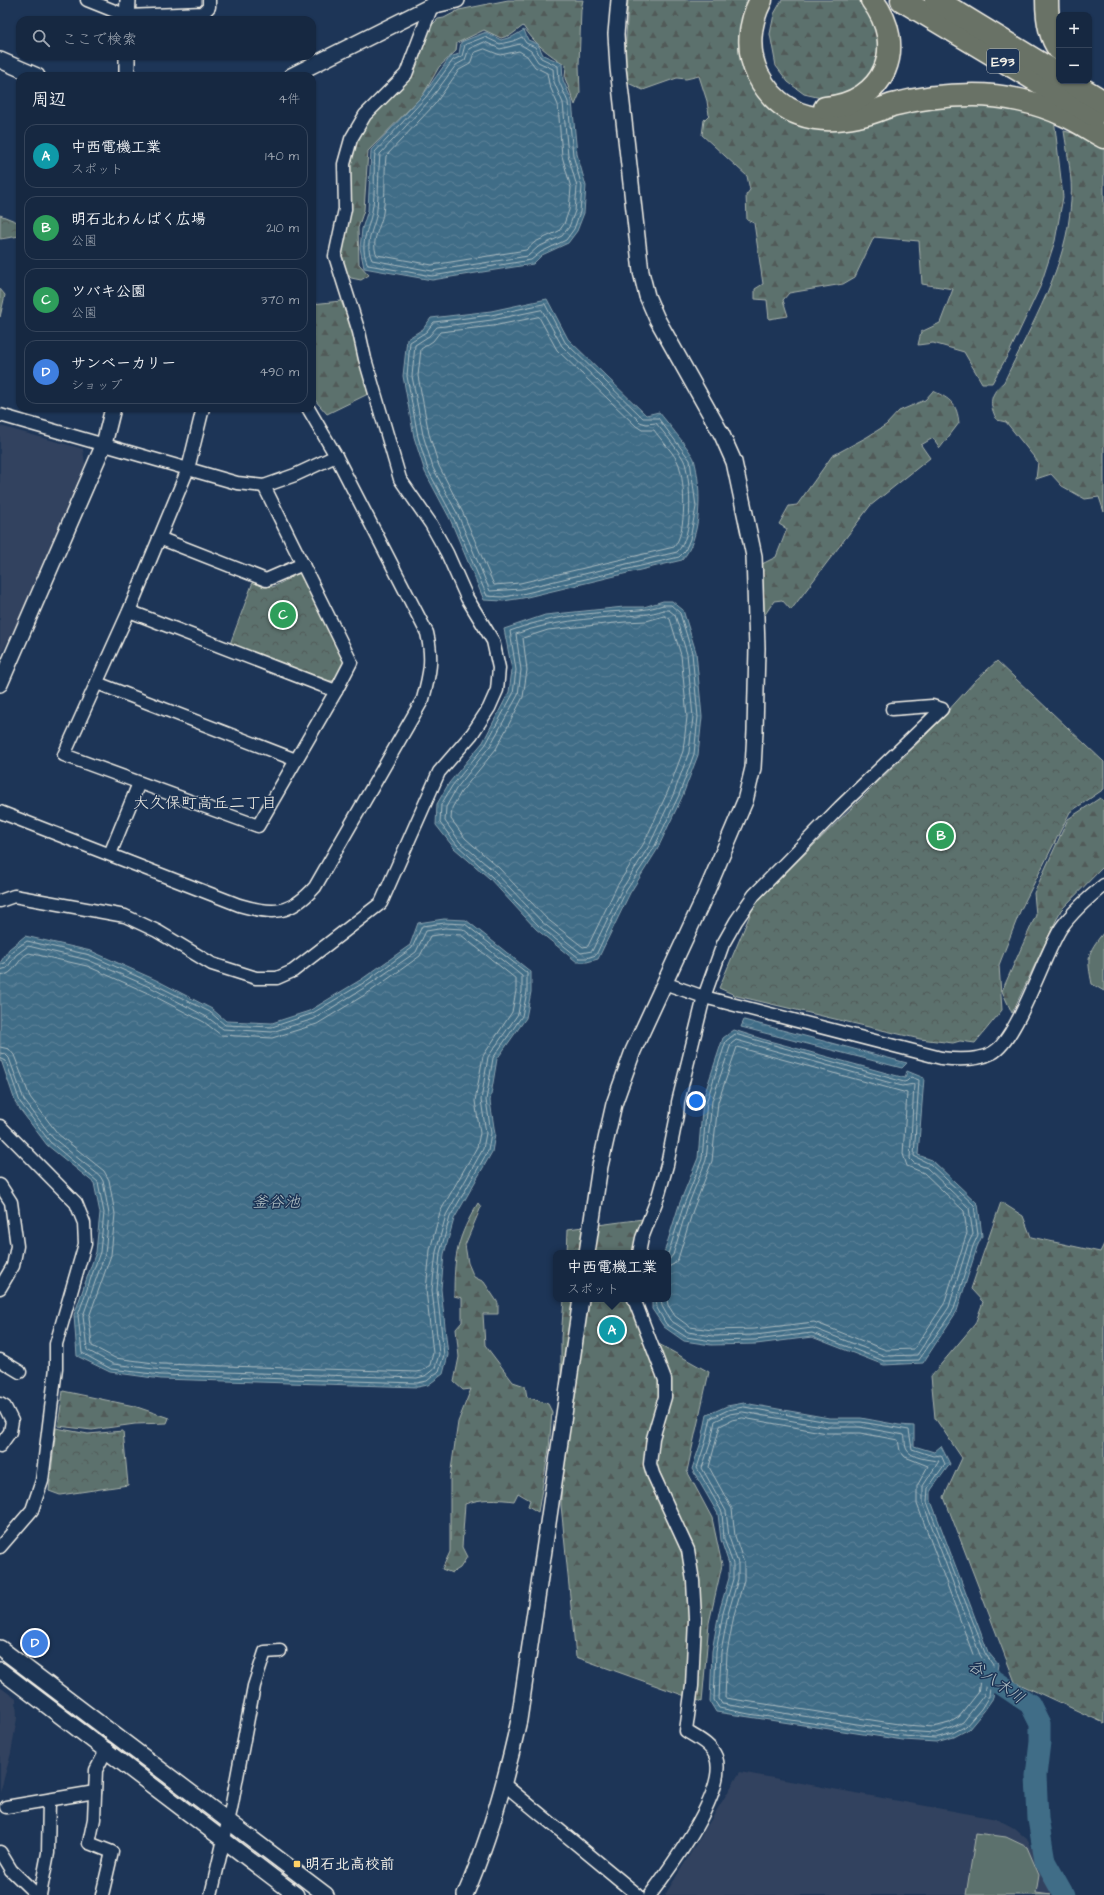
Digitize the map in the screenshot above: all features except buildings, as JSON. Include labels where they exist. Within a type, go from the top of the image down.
[{"type":"highway","points":[[761,0],[753,16],[750,36],[751,55],[755,70],[763,86],[776,101],[792,112],[818,120],[836,120],[859,116],[893,105],[937,96],[974,95],[1034,104],[1064,115],[1104,137]]},
{"type":"highway","points":[[773,0],[765,17],[761,46],[768,74],[788,96],[818,109],[846,105],[864,97],[880,79],[888,62],[889,37],[882,13],[872,0]]},
{"type":"highway","name":"E93","points":[[902,0],[1104,121]]},
{"type":"highway","name":"E93","points":[[936,0],[1056,73]]},
{"type":"highway","points":[[1047,0],[1047,14],[1050,30],[1059,48]]},
{"type":"highway","points":[[1092,81],[1104,94]]},
{"type":"highway","points":[[1074,84],[1104,102]]},
{"type":"street","points":[[87,0],[123,16]]},
{"type":"street","points":[[127,16],[128,0]]},
{"type":"street","points":[[157,16],[203,13],[209,7],[209,0]]},
{"type":"street","points":[[299,72],[433,3],[457,0]]},
{"type":"street","points":[[587,1250],[600,1166],[614,1104],[632,1051],[730,840],[745,801],[753,768],[756,648],[754,556],[734,462],[722,435],[657,319],[647,296],[639,256],[618,68],[616,34],[619,0]]},
{"type":"street","points":[[0,901],[14,896],[125,916],[157,931],[212,964],[256,978],[277,978],[293,971],[381,903],[439,772],[472,734],[489,708],[497,690],[499,668],[493,641],[467,598],[447,553],[431,524],[400,479],[365,358],[359,332],[335,256],[345,209],[344,164],[351,139],[365,115],[406,74],[433,3]]},
{"type":"street","points":[[0,60],[28,72]]},
{"type":"street","points":[[127,60],[127,72]]},
{"type":"street","points":[[0,684],[104,444],[112,412]]},
{"type":"street","points":[[202,412],[188,469],[129,611],[64,756],[258,826],[336,691],[351,662],[264,486]]},
{"type":"street","points":[[0,812],[239,905],[261,911],[274,912],[288,909],[302,901],[314,887],[423,699],[430,675],[432,651],[427,633],[336,456],[310,412]]},
{"type":"street","points":[[0,415],[237,483],[264,486],[295,475],[336,456]]},
{"type":"street","points":[[159,538],[266,580],[303,564]]},
{"type":"street","points":[[129,611],[336,691]]},
{"type":"street","points":[[97,683],[296,760]]},
{"type":"street","points":[[640,1250],[642,1238],[658,1198],[667,1165],[679,1095],[704,997],[723,944],[736,921],[754,895],[840,807],[942,710],[932,706],[892,709]]},
{"type":"street","points":[[110,854],[139,783]]},
{"type":"street","points":[[664,983],[704,997],[941,1058],[957,1060],[980,1057],[993,1053],[1002,1046],[1020,1015],[1061,929],[1080,905],[1104,885]]},
{"type":"street","points":[[0,1126],[76,1203],[84,1223],[85,1244],[56,1344],[56,1368],[42,1481],[32,1510],[0,1547]]},
{"type":"street","points":[[0,1185],[11,1202],[17,1246],[13,1266],[0,1288]]},
{"type":"street","points":[[465,1895],[479,1863],[504,1785],[519,1720],[581,1302]]},
{"type":"street","points":[[635,1302],[665,1380],[665,1396],[653,1438],[650,1464],[653,1474],[688,1550],[693,1581],[695,1619],[692,1686],[686,1731],[711,1749],[717,1765],[715,1782],[697,1825],[681,1854],[650,1895]]},
{"type":"street","points":[[0,1360],[20,1372]]},
{"type":"street","points":[[0,1404],[5,1407],[12,1421],[10,1432],[0,1446]]},
{"type":"street","points":[[0,1648],[326,1895]]},
{"type":"street","points":[[211,1895],[228,1820],[254,1686],[265,1652],[280,1651]]},
{"type":"street","points":[[0,1670],[107,1749],[296,1895]]},
{"type":"street","points":[[102,1895],[112,1852],[89,1843],[94,1820],[96,1770],[107,1749]]},
{"type":"street","points":[[504,1785],[638,1895]]},
{"type":"street","points":[[6,1807],[95,1792]]},
{"type":"street","points":[[0,1852],[11,1870],[39,1895],[48,1853],[49,1800]]},
{"type":"shaded area","points":[[0,426],[83,449],[85,464],[15,627],[0,657]]},
{"type":"shaded area","points":[[0,1687],[16,1699],[17,1718],[11,1753],[0,1793]]},
{"type":"shaded area","points":[[740,1772],[997,1819],[1014,1828],[1028,1840],[1048,1882],[1060,1895],[665,1895]]},
{"type":"green space","points":[[508,0],[583,0],[581,10],[579,65],[580,93],[575,105],[565,78],[566,65],[542,48],[523,26],[511,35],[501,38],[484,30],[457,43],[456,51],[439,67],[423,95],[368,151],[364,210],[358,228],[359,264],[369,275],[361,280],[351,278],[345,271],[342,259],[344,229],[350,216],[348,173],[349,157],[359,130],[391,96],[407,82],[417,64],[431,26],[438,19],[444,18],[459,10]]},
{"type":"green space","points":[[628,0],[753,0],[764,98],[778,116],[810,126],[931,105],[978,104],[1054,118],[1063,197],[1055,241],[1040,287],[1010,351],[992,383],[982,383],[964,352],[933,343],[918,345],[921,332],[940,323],[953,289],[922,284],[919,241],[874,237],[855,277],[843,284],[789,293],[783,300],[788,316],[769,319],[767,300],[755,299],[755,289],[763,284],[754,223],[747,220],[746,195],[750,190],[747,176],[702,135],[704,120],[709,115],[707,101],[699,76],[686,79],[677,78],[643,90],[628,83],[625,57]]},
{"type":"green space","points":[[782,0],[862,0],[881,35],[876,68],[857,89],[832,98],[821,98],[804,94],[788,82],[776,66],[770,34],[774,14]]},
{"type":"green space","points":[[1064,131],[1085,136],[1104,149],[1104,512],[1099,497],[1085,499],[1062,486],[1051,474],[1036,479],[1038,462],[1006,422],[997,420],[992,409],[993,395],[999,386],[1004,382],[1036,317],[1056,271],[1063,248],[1071,200],[1071,183]]},
{"type":"green space","points":[[0,215],[16,221],[16,237],[0,239]]},
{"type":"green space","points":[[0,289],[5,295],[0,317]]},
{"type":"green space","points":[[341,301],[353,331],[368,394],[327,414],[316,401],[316,304]]},
{"type":"green space","points":[[933,391],[952,403],[957,411],[959,423],[940,448],[933,438],[921,445],[930,458],[870,506],[791,610],[782,600],[774,601],[764,616],[762,564],[776,557],[787,529],[779,524],[789,506],[797,505],[832,456],[886,425],[899,411],[925,400]]},
{"type":"green space","points":[[295,573],[302,574],[345,660],[338,680],[329,681],[230,644],[253,582],[273,587],[290,578]]},
{"type":"green space","points":[[997,661],[1104,762],[1104,789],[1070,812],[1021,909],[999,965],[1002,1010],[975,1043],[960,1041],[953,1043],[920,1039],[737,996],[719,988],[755,903],[927,734],[975,681]]},
{"type":"green space","points":[[1100,798],[1104,801],[1104,866],[1061,910],[1012,1013],[1002,991],[1036,915],[1034,893],[1068,819]]},
{"type":"green space","points":[[1104,932],[1104,991],[1092,984],[1089,968],[1089,956]]},
{"type":"green space","points":[[1001,1202],[1023,1216],[1031,1237],[1100,1252],[1104,1244],[1104,1723],[1015,1682],[944,1497],[962,1458],[935,1418],[931,1376],[975,1324],[983,1302],[971,1289]]},
{"type":"green space","points":[[478,1203],[481,1207],[465,1245],[468,1263],[474,1277],[484,1282],[498,1303],[498,1314],[483,1314],[485,1345],[513,1382],[525,1386],[527,1397],[548,1404],[552,1412],[549,1449],[538,1512],[528,1506],[530,1500],[518,1493],[514,1501],[489,1500],[465,1504],[462,1547],[467,1557],[460,1568],[452,1573],[442,1569],[450,1552],[450,1477],[458,1422],[471,1389],[463,1390],[454,1382],[459,1357],[456,1329],[462,1322],[462,1298],[454,1296],[455,1269],[461,1237]]},
{"type":"green space","points":[[643,1219],[639,1250],[567,1250],[568,1229]]},
{"type":"green space","points":[[564,1302],[636,1302],[657,1343],[709,1372],[687,1471],[712,1518],[722,1565],[709,1623],[702,1702],[576,1657],[561,1505],[561,1338]]},
{"type":"green space","points":[[63,1391],[134,1406],[169,1418],[167,1423],[135,1424],[92,1430],[58,1426]]},
{"type":"green space","points":[[56,1428],[88,1434],[123,1431],[128,1485],[60,1495],[49,1491]]},
{"type":"green space","points":[[976,1833],[1006,1837],[1027,1847],[1039,1875],[1036,1893],[1051,1895],[966,1895]]},
{"type":"water","points":[[524,30],[528,40],[538,44],[543,55],[562,63],[563,80],[572,101],[577,154],[586,186],[584,213],[577,231],[568,243],[542,255],[533,264],[432,280],[364,268],[360,248],[362,229],[368,210],[371,150],[423,95],[450,57],[459,54],[461,42],[486,32],[501,40],[512,37]]},
{"type":"water","points":[[547,299],[568,339],[646,415],[659,412],[692,455],[697,471],[699,498],[697,526],[689,551],[682,560],[523,598],[503,601],[484,600],[450,519],[425,472],[414,437],[403,376],[407,339],[423,329],[431,318],[491,311]]},
{"type":"water","points":[[663,601],[672,601],[683,610],[696,652],[702,717],[698,755],[682,797],[657,850],[630,893],[598,959],[587,962],[577,962],[536,929],[489,878],[454,848],[436,825],[437,804],[449,783],[483,742],[509,692],[512,670],[504,629],[545,615],[624,607],[644,607]]},
{"type":"water","name":"釜谷池","points":[[444,919],[466,920],[531,972],[531,992],[526,1018],[497,1059],[490,1101],[495,1134],[492,1152],[454,1219],[444,1254],[441,1289],[448,1355],[443,1374],[428,1385],[418,1387],[161,1379],[110,1372],[77,1356],[74,1315],[96,1252],[100,1213],[94,1183],[47,1145],[16,1104],[0,1057],[0,963],[9,949],[25,936],[91,951],[156,980],[212,1009],[226,1021],[272,1023],[309,1011],[362,979],[410,945],[418,923]]},
{"type":"water","points":[[744,1020],[907,1063],[902,1068],[741,1027]]},
{"type":"water","points":[[734,1030],[905,1078],[907,1071],[924,1078],[918,1155],[932,1160],[978,1204],[982,1236],[977,1247],[957,1311],[923,1363],[884,1365],[812,1337],[756,1344],[711,1345],[684,1341],[664,1327],[652,1309],[652,1302],[671,1302],[671,1250],[665,1250],[679,1205],[698,1158],[703,1099],[723,1038]]},
{"type":"water","points":[[744,1403],[829,1418],[861,1418],[899,1425],[914,1426],[914,1446],[934,1452],[941,1446],[950,1464],[931,1490],[931,1501],[988,1652],[998,1664],[993,1698],[969,1729],[954,1737],[936,1742],[903,1740],[716,1712],[710,1702],[712,1651],[719,1612],[729,1578],[729,1564],[721,1540],[718,1514],[692,1469],[702,1439],[707,1415],[727,1406]]},
{"type":"waterway","name":"谷八木川","points":[[972,1665],[1030,1704],[1040,1724],[1040,1742],[1036,1776],[1038,1819],[1045,1861],[1064,1895]]},
{"type":"place","name":"ツバキ公園","points":[[283,615]]},
{"type":"place","name":"明石北わんぱく広場","points":[[941,836]]},
{"type":"place","name":"中西電機工業","points":[[612,1330]]},
{"type":"place","name":"サンベーカリー","points":[[35,1643]]},
{"type":"place","name":"明石北高校前","points":[[297,1864]]},
{"type":"district","name":"大久保町高丘二丁目","points":[[205,802]]}]
